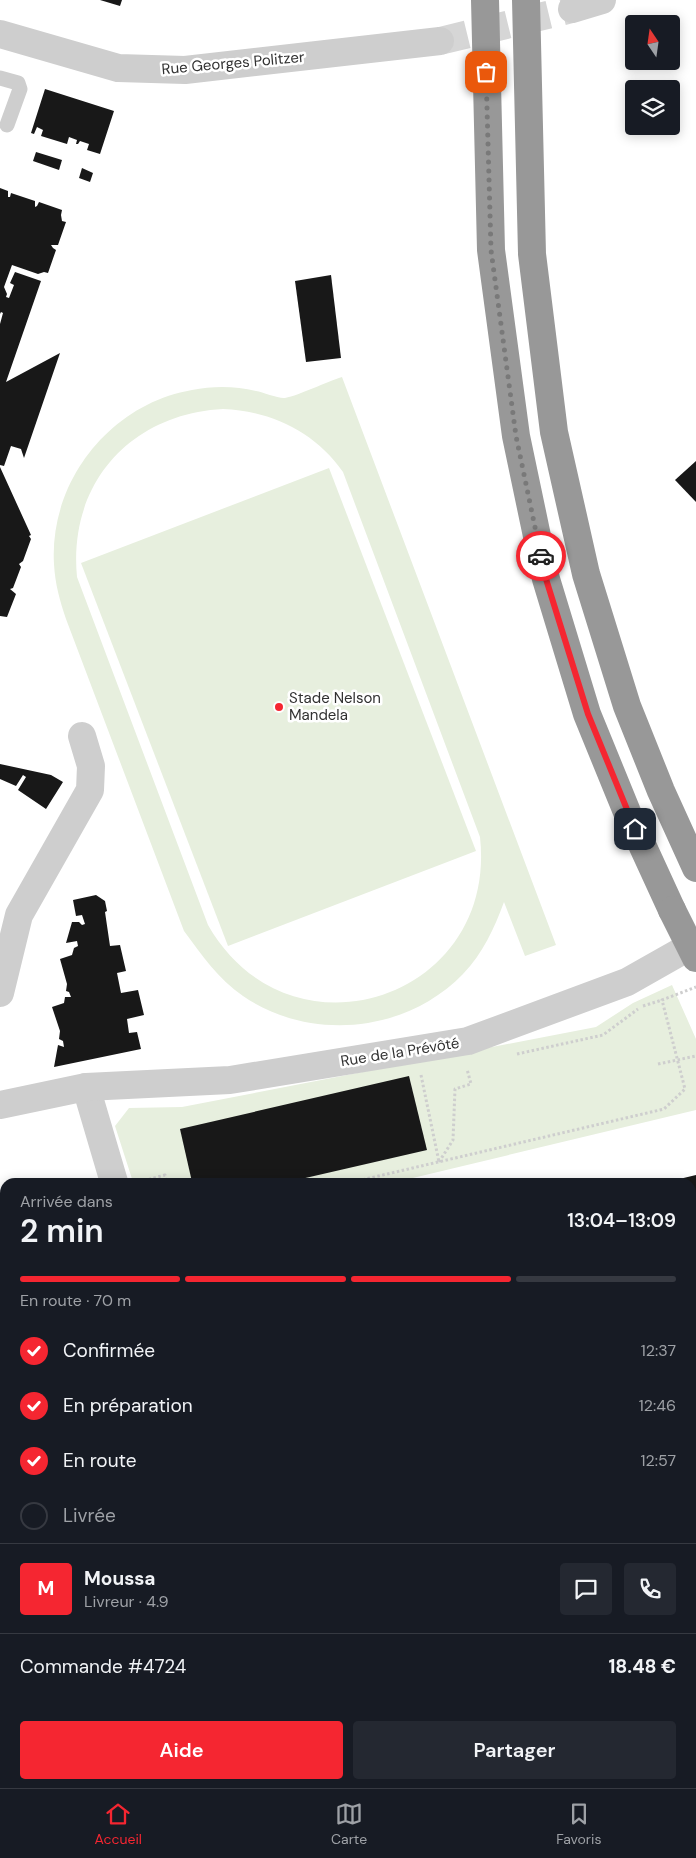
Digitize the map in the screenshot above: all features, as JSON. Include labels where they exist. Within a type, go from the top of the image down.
[{"type":"highway","points":[[485,0],[491,250],[516,436],[546,579],[588,714],[628,812],[696,958]]},
{"type":"highway","points":[[526,0],[532,254],[554,432],[586,574],[626,706],[661,791],[696,868]]},
{"type":"street","points":[[572,9],[602,0]]},
{"type":"street","name":"Rue Georges Politzer","points":[[0,34],[118,68],[176,70],[440,42]]},
{"type":"street","points":[[0,993],[18,915],[90,790],[91,766],[82,736]]},
{"type":"street","name":"Rue de la Prévôté","points":[[0,1105],[86,1087],[230,1080],[468,1041],[627,982],[696,943]]},
{"type":"street","points":[[86,1087],[113,1178]]},
{"type":"lane","points":[[0,78],[18,84],[20,89],[7,124]]},
{"type":"path","points":[[512,1055],[603,1035],[640,1007],[696,987]]},
{"type":"path","points":[[370,1178],[664,1109],[685,1089],[662,1000]]},
{"type":"path","points":[[658,1064],[696,1056]]},
{"type":"path","points":[[439,1162],[452,1140],[455,1089],[471,1084],[466,1065]]},
{"type":"path","points":[[430,1073],[421,1075],[439,1162]]},
{"type":"path","points":[[153,1178],[165,1175],[165,1178]]},
{"type":"green space","points":[[342,377],[556,945],[525,956],[504,902],[492,931],[476,958],[463,974],[440,994],[414,1009],[386,1019],[357,1024],[327,1025],[298,1020],[269,1011],[243,996],[218,974],[184,931],[66,619],[58,592],[54,564],[55,534],[62,504],[74,477],[90,452],[111,430],[135,412],[162,398],[192,390],[216,387],[240,388],[285,398]],"holes":[[[223,409],[275,419],[291,426],[319,446],[343,472],[480,837],[477,893],[456,939],[423,974],[381,995],[334,1003],[287,994],[244,969],[208,925],[77,577],[77,543],[83,512],[95,484],[112,460],[134,440],[160,424],[190,414]]]},
{"type":"green space","name":"Stade Nelson Mandela","points":[[329,468],[476,851],[228,946],[81,563]]},
{"type":"green space","points":[[672,985],[696,1039],[696,1110],[413,1178],[132,1178],[115,1126],[129,1108],[182,1107],[596,1027],[633,1003]]},
{"type":"building","points":[[100,0],[122,0],[120,6]]},
{"type":"building","points":[[45,89],[114,111],[100,154],[87,150],[89,144],[80,141],[76,144],[77,140],[69,137],[67,144],[41,136],[43,130],[37,127],[34,134],[31,133]]},
{"type":"building","points":[[36,152],[62,160],[59,170],[33,161]]},
{"type":"building","points":[[82,168],[93,173],[90,182],[79,178]]},
{"type":"building","points":[[0,188],[8,191],[8,197],[10,197],[11,193],[35,201],[35,207],[39,202],[62,210],[62,221],[66,222],[58,245],[51,245],[56,250],[48,273],[38,274],[12,265],[4,287],[7,294],[6,297],[9,298],[14,285],[10,283],[15,272],[41,281],[6,382],[60,353],[24,458],[21,449],[11,446],[4,466],[0,465],[0,324],[3,313],[1,312],[0,314]]},
{"type":"building","points":[[331,275],[341,358],[306,362],[295,281]]},
{"type":"building","points":[[696,461],[696,502],[675,480]]},
{"type":"building","points":[[0,467],[31,535],[29,536],[31,539],[23,561],[19,564],[21,567],[13,588],[10,589],[16,594],[7,617],[0,616]]},
{"type":"building","points":[[0,764],[51,775],[63,782],[46,809],[18,790],[26,777],[23,775],[16,786],[0,779]]},
{"type":"building","points":[[96,895],[105,901],[110,946],[120,945],[126,971],[117,973],[121,993],[138,990],[144,1015],[127,1019],[129,1033],[137,1032],[141,1049],[54,1067],[58,1045],[64,1047],[63,1041],[59,1039],[60,1031],[52,1007],[64,1003],[65,997],[71,997],[69,992],[66,991],[67,984],[60,959],[72,955],[74,948],[78,946],[77,941],[66,943],[72,922],[85,924],[82,915],[76,916],[73,900]]},
{"type":"building","points":[[409,1076],[427,1150],[305,1178],[191,1178],[180,1129]]},
{"type":"building","points":[[696,1175],[696,1178],[684,1178]]},
{"type":"tunnel","points":[[440,41],[572,9]]},
{"type":"way so far","points":[[486,72],[491,250],[516,436],[541,556]]},
{"type":"place","name":"Stade Nelson Mandela","points":[[279,707]]},
{"type":"route","points":[[541,556],[546,579],[588,714],[635,829]]}]
